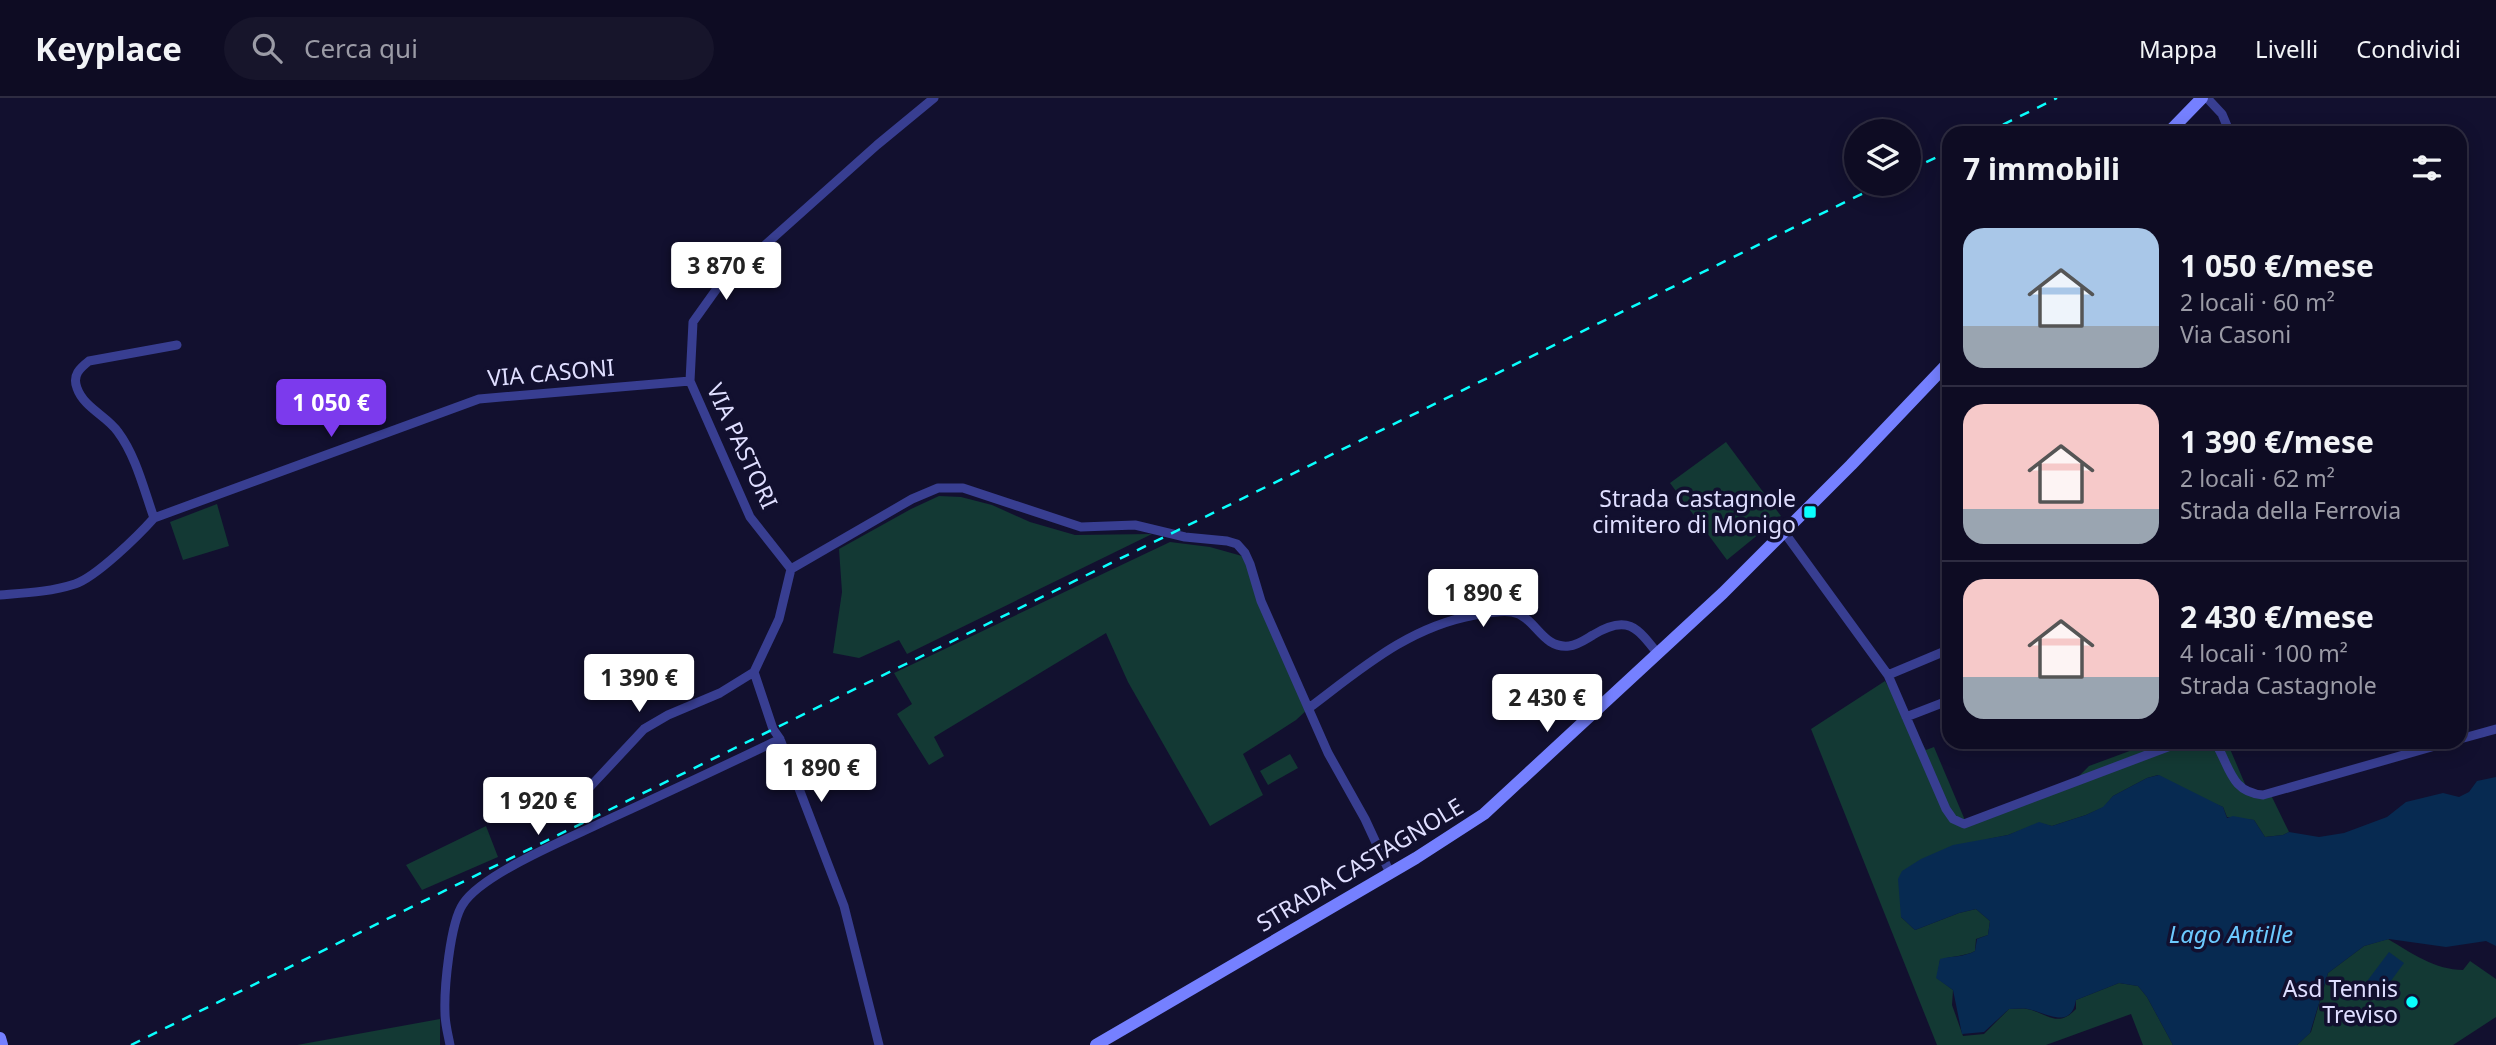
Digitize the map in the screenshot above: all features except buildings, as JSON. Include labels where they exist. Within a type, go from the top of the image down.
[{"type":"main road","points":[[2175,126],[2202,98]]},
{"type":"main road","name":"STRADA CASTAGNOLE","points":[[1096,1045],[1445,841],[1484,814],[1658,654],[1784,532],[1942,369]]},
{"type":"main road","points":[[0,1038],[2,1045]]},
{"type":"street","name":"VIA PASTORI","points":[[791,569],[750,517],[690,380],[693,322],[718,287],[877,145],[934,98]]},
{"type":"street","points":[[2207,98],[2222,114],[2227,126]]},
{"type":"street","points":[[154,518],[129,452],[118,431],[88,405],[77,389],[75,376],[89,361],[177,345]]},
{"type":"street","name":"VIA CASONI","points":[[0,595],[37,593],[78,583],[131,544],[154,518],[479,399],[690,380]]},
{"type":"street","points":[[561,809],[587,790],[644,729],[668,715],[720,693],[754,673],[779,619],[791,569],[912,499],[938,488],[963,488],[1081,527],[1135,525],[1185,537],[1237,544],[1245,552],[1261,601],[1328,752],[1365,819],[1390,873]]},
{"type":"street","points":[[1784,532],[1888,675],[1946,809],[1953,819],[1964,824],[2162,749]]},
{"type":"street","points":[[1309,708],[1409,636],[1484,613],[1500,611],[1522,615],[1549,642],[1563,646],[1578,643],[1609,626],[1628,625],[1639,630],[1658,654]]},
{"type":"street","points":[[1888,675],[1942,652]]},
{"type":"street","points":[[754,673],[773,729],[780,739],[844,906],[879,1045]]},
{"type":"street","points":[[1906,717],[1942,703]]},
{"type":"street","points":[[2467,737],[2496,729]]},
{"type":"street","points":[[450,1045],[445,1013],[454,921],[472,892],[493,877],[557,844],[780,739]]},
{"type":"street","points":[[2219,749],[2237,785],[2248,794],[2263,794],[2424,749]]},
{"type":"green space","points":[[1726,442],[1781,516],[1727,560],[1670,483]]},
{"type":"green space","points":[[939,496],[961,497],[992,505],[1030,522],[1075,535],[1152,534],[907,654],[899,640],[859,658],[833,653],[842,592],[839,549]]},
{"type":"green space","points":[[217,504],[229,546],[183,560],[170,522]]},
{"type":"green space","points":[[1170,542],[1210,547],[1242,556],[1309,708],[1296,720],[1243,754],[1263,795],[1210,826],[1128,682],[1106,633],[934,737],[944,756],[929,765],[897,714],[912,704],[894,673]]},
{"type":"green space","points":[[1885,681],[1926,750],[1934,747],[1967,825],[2076,779],[2089,766],[2135,749],[2230,749],[2248,791],[2270,793],[2289,832],[2265,837],[2254,820],[2227,817],[2223,807],[2158,775],[2113,796],[2104,807],[2086,815],[2052,826],[2039,823],[2008,835],[1988,839],[1901,917],[1915,930],[1976,909],[1990,921],[1988,935],[1976,939],[1975,951],[1940,960],[1937,978],[1953,990],[1952,1005],[1963,1036],[1984,1034],[2009,1009],[2027,1009],[2052,1018],[2063,1018],[2076,1009],[2076,1000],[2119,983],[2138,986],[2147,997],[2173,1045],[2143,1045],[2131,1014],[2046,1045],[1937,1045],[1811,729]]},
{"type":"green space","points":[[1290,754],[1298,768],[1268,785],[1260,771]]},
{"type":"green space","points":[[486,826],[498,857],[422,890],[406,865]]},
{"type":"green space","name":"Asd Tennis Treviso","points":[[2388,939],[2424,960],[2443,967],[2463,970],[2470,961],[2496,979],[2496,1017],[2453,1045],[2297,1045],[2311,1032],[2328,973],[2364,946]]},
{"type":"green space","points":[[440,1019],[440,1045],[297,1045]]},
{"type":"water","name":"Lago Antille","points":[[2159,775],[2223,807],[2227,818],[2233,816],[2254,820],[2265,837],[2289,832],[2319,837],[2344,833],[2387,817],[2406,802],[2443,793],[2459,797],[2469,792],[2477,781],[2496,777],[2496,946],[2486,941],[2446,947],[2389,939],[2364,946],[2328,973],[2310,1033],[2297,1045],[2173,1045],[2147,997],[2138,986],[2119,983],[2076,1000],[2069,1015],[2063,1017],[2049,1016],[2028,1009],[2009,1009],[1984,1032],[1962,1034],[1953,990],[1936,978],[1940,959],[1975,951],[1977,939],[1988,935],[1990,921],[1976,909],[1915,930],[1901,917],[1898,879],[1902,871],[1953,845],[2008,835],[2039,822],[2052,826],[2086,815],[2103,807],[2113,796],[2147,778]]},
{"type":"water","points":[[2389,952],[2404,963],[2377,1000],[2362,988]]},
{"type":"railway","points":[[2000,126],[2057,98]]},
{"type":"railway","points":[[1921,164],[1942,155]]},
{"type":"railway","points":[[131,1045],[1858,196]]},
{"type":"place","name":"Strada Castagnole cimitero di Monigo","points":[[1810,512]]},
{"type":"place","name":"Asd Tennis Treviso","points":[[2412,1002]]}]
